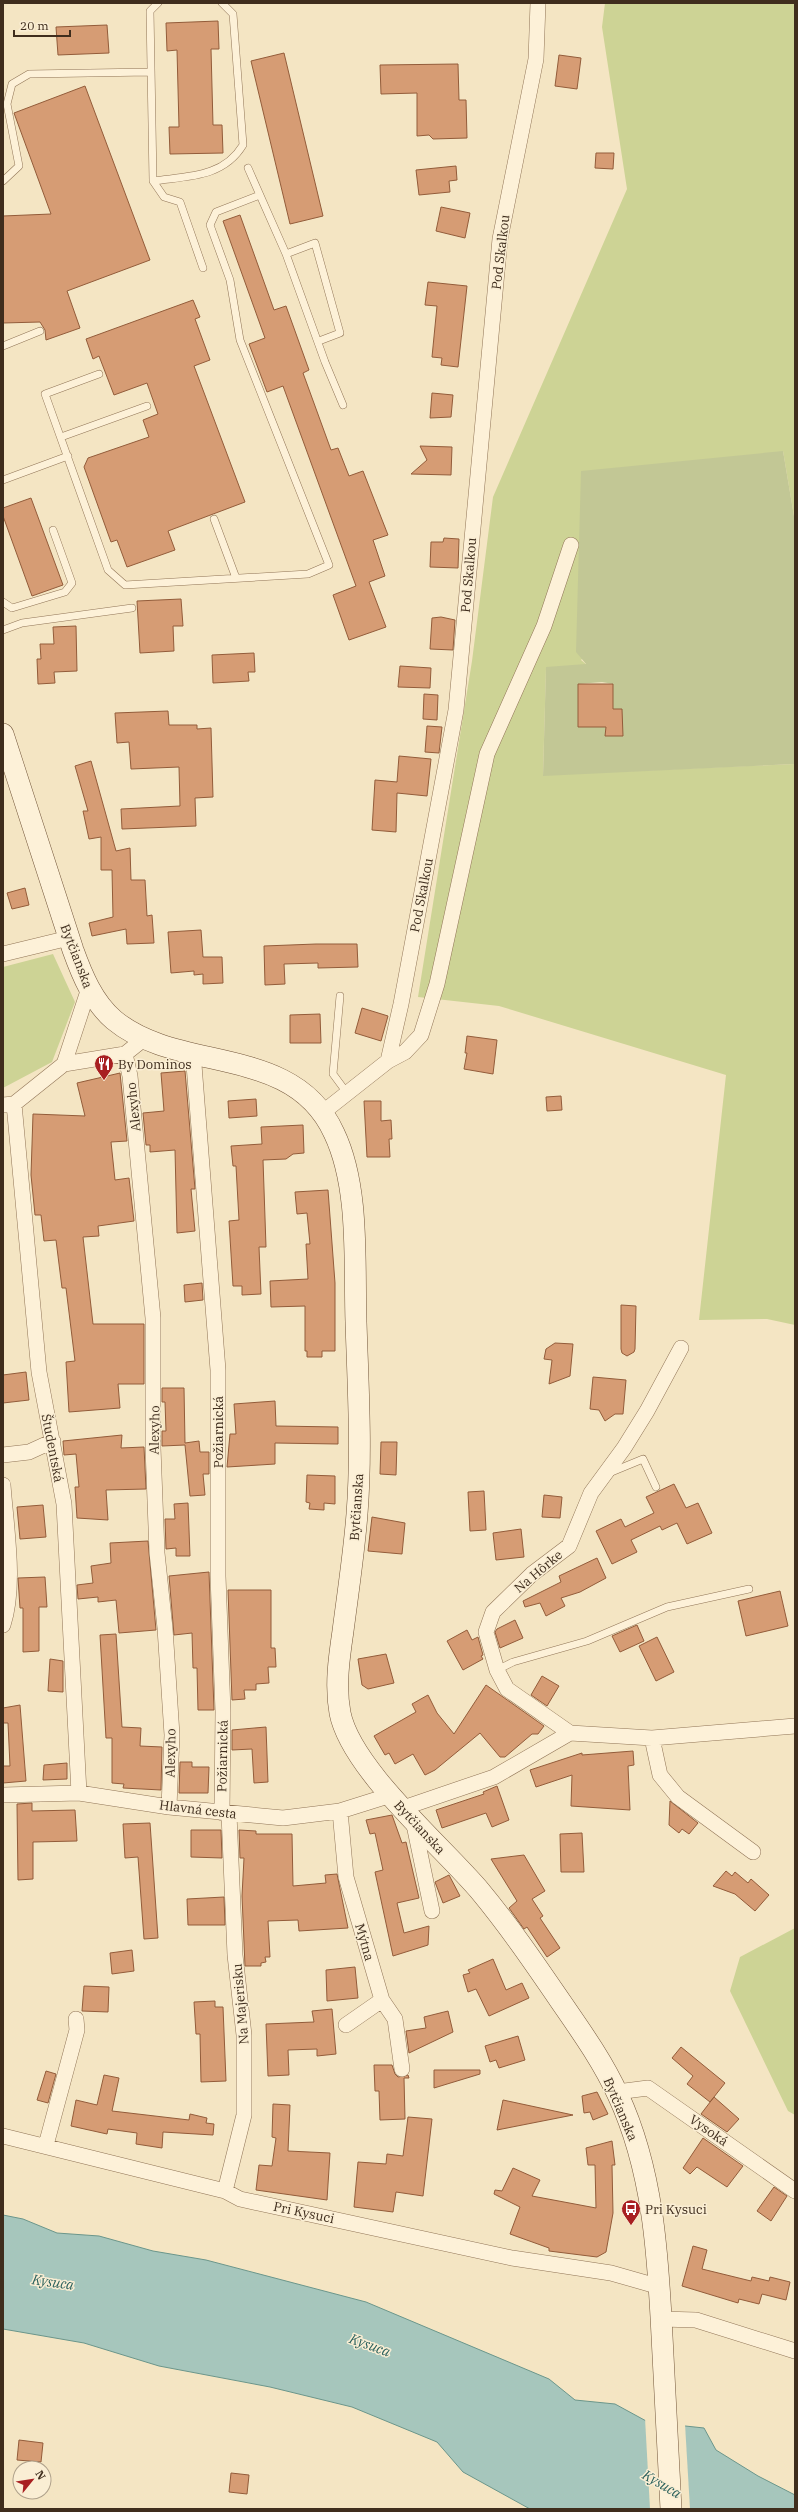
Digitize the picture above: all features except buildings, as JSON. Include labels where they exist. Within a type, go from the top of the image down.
[{"type":"main road","name":"Bytčianska","points":[[3,734],[69,938],[89,988],[112,1019],[145,1038],[257,1069],[276,1076],[298,1089],[322,1113],[333,1129],[343,1154],[350,1188],[360,1428],[357,1514],[340,1655],[339,1709],[347,1734],[354,1747],[402,1807],[478,1889],[506,1924],[580,2030],[617,2092],[642,2164],[655,2234],[660,2287],[671,2509]]},
{"type":"street","name":"Pod Skalkou","points":[[388,1061],[401,1004],[456,710],[500,239],[536,59],[538,3]]},
{"type":"street","points":[[322,1113],[388,1061],[405,1052],[421,1035],[428,1020],[488,754],[544,626],[571,545]]},
{"type":"street","points":[[3,954],[69,938]]},
{"type":"street","points":[[64,1064],[89,988]]},
{"type":"street","points":[[8,1104],[64,1064],[125,1054],[145,1038]]},
{"type":"street","name":"Požiarnická","points":[[193,1052],[218,1370],[218,1576],[226,1813]]},
{"type":"street","name":"Alexyho","points":[[125,1054],[130,1076],[153,1318],[153,1448],[157,1553],[165,1628],[172,1735],[169,1807]]},
{"type":"street","name":"Študentská","points":[[8,1104],[39,1372],[64,1504],[78,1793]]},
{"type":"street","name":"Na Hôrke","points":[[570,1733],[507,1689],[497,1670],[486,1632],[493,1612],[532,1574],[569,1546],[591,1493],[605,1475],[647,1411],[681,1348]]},
{"type":"street","points":[[3,1455],[29,1452],[53,1441]]},
{"type":"street","points":[[3,1485],[8,1566],[7,1612],[3,1625]]},
{"type":"street","points":[[432,1911],[402,1807],[494,1777],[570,1733],[652,1738],[795,1726]]},
{"type":"street","points":[[652,1738],[660,1775],[678,1797],[753,1852]]},
{"type":"street","name":"Hlavná cesta","points":[[3,1795],[78,1793],[169,1807],[283,1818],[340,1811],[402,1807]]},
{"type":"street","name":"Mýtna","points":[[340,1811],[346,1877],[382,2000],[395,2019],[402,2069]]},
{"type":"street","name":"Na Majerisku","points":[[225,2191],[244,2115],[244,2035],[235,1955],[226,1813]]},
{"type":"street","points":[[346,2025],[382,2000]]},
{"type":"street","points":[[46,2145],[77,2030],[76,2019]]},
{"type":"street","name":"Vysoká","points":[[617,2092],[648,2088],[795,2191]]},
{"type":"street","name":"Pri Kysuci","points":[[3,2136],[46,2145],[225,2191],[240,2199],[512,2258],[610,2273],[660,2287]]},
{"type":"street","points":[[661,2319],[696,2320],[795,2351]]},
{"type":"lane","points":[[158,3],[150,11],[153,181],[164,196],[180,202],[203,268]]},
{"type":"lane","points":[[153,181],[214,171],[235,157],[242,144],[233,14],[222,3]]},
{"type":"lane","points":[[3,181],[19,166],[7,104],[12,84],[29,74],[150,72]]},
{"type":"lane","points":[[248,168],[286,254],[319,341],[325,362],[343,404]]},
{"type":"lane","points":[[99,374],[45,394],[108,570],[125,585],[308,574],[329,565],[240,340],[230,280],[210,225],[216,212],[260,195]]},
{"type":"lane","points":[[286,254],[315,243],[340,333],[319,341]]},
{"type":"lane","points":[[3,346],[40,331]]},
{"type":"lane","points":[[61,437],[147,406]]},
{"type":"lane","points":[[3,480],[68,456]]},
{"type":"lane","points":[[214,519],[236,578]]},
{"type":"lane","points":[[3,602],[12,608],[65,592],[72,583],[53,530]]},
{"type":"lane","points":[[3,630],[22,623],[132,608]]},
{"type":"lane","points":[[340,996],[333,1074],[347,1093]]},
{"type":"lane","points":[[605,1475],[643,1459],[656,1487]]},
{"type":"lane","points":[[497,1670],[512,1662],[587,1641],[667,1608],[749,1589]]},
{"type":"green space","points":[[605,3],[795,3],[795,522],[783,451],[581,660],[587,665],[546,668],[543,775],[795,764],[795,1325],[767,1319],[699,1320],[726,1075],[499,1006],[418,997],[472,661],[493,497],[627,189],[602,27]]},
{"type":"green space","points":[[783,451],[795,522],[795,764],[543,776],[546,667],[586,664],[576,652],[581,471]],"holes":[[[602,682],[613,684],[613,709],[622,710],[622,736],[606,736],[606,727],[578,726],[578,684]]]},
{"type":"green space","points":[[53,954],[75,1002],[52,1062],[3,1088],[3,967]]},
{"type":"green space","points":[[795,1928],[795,2115],[788,2111],[730,1991],[740,1957]]},
{"type":"water","name":"Kysuca","points":[[3,2215],[23,2219],[57,2233],[99,2236],[153,2251],[206,2260],[366,2302],[549,2379],[575,2400],[615,2404],[648,2422],[704,2428],[716,2450],[758,2476],[795,2495],[795,2509],[530,2509],[463,2472],[437,2442],[352,2407],[270,2387],[159,2366],[84,2343],[3,2329]]},
{"type":"pier","points":[[645,2418],[685,2424],[690,2509],[650,2509]]},
{"type":"place","name":"By Dominos","points":[[104,1081]]},
{"type":"place","name":"Pri Kysuci","points":[[631,2226]]}]
